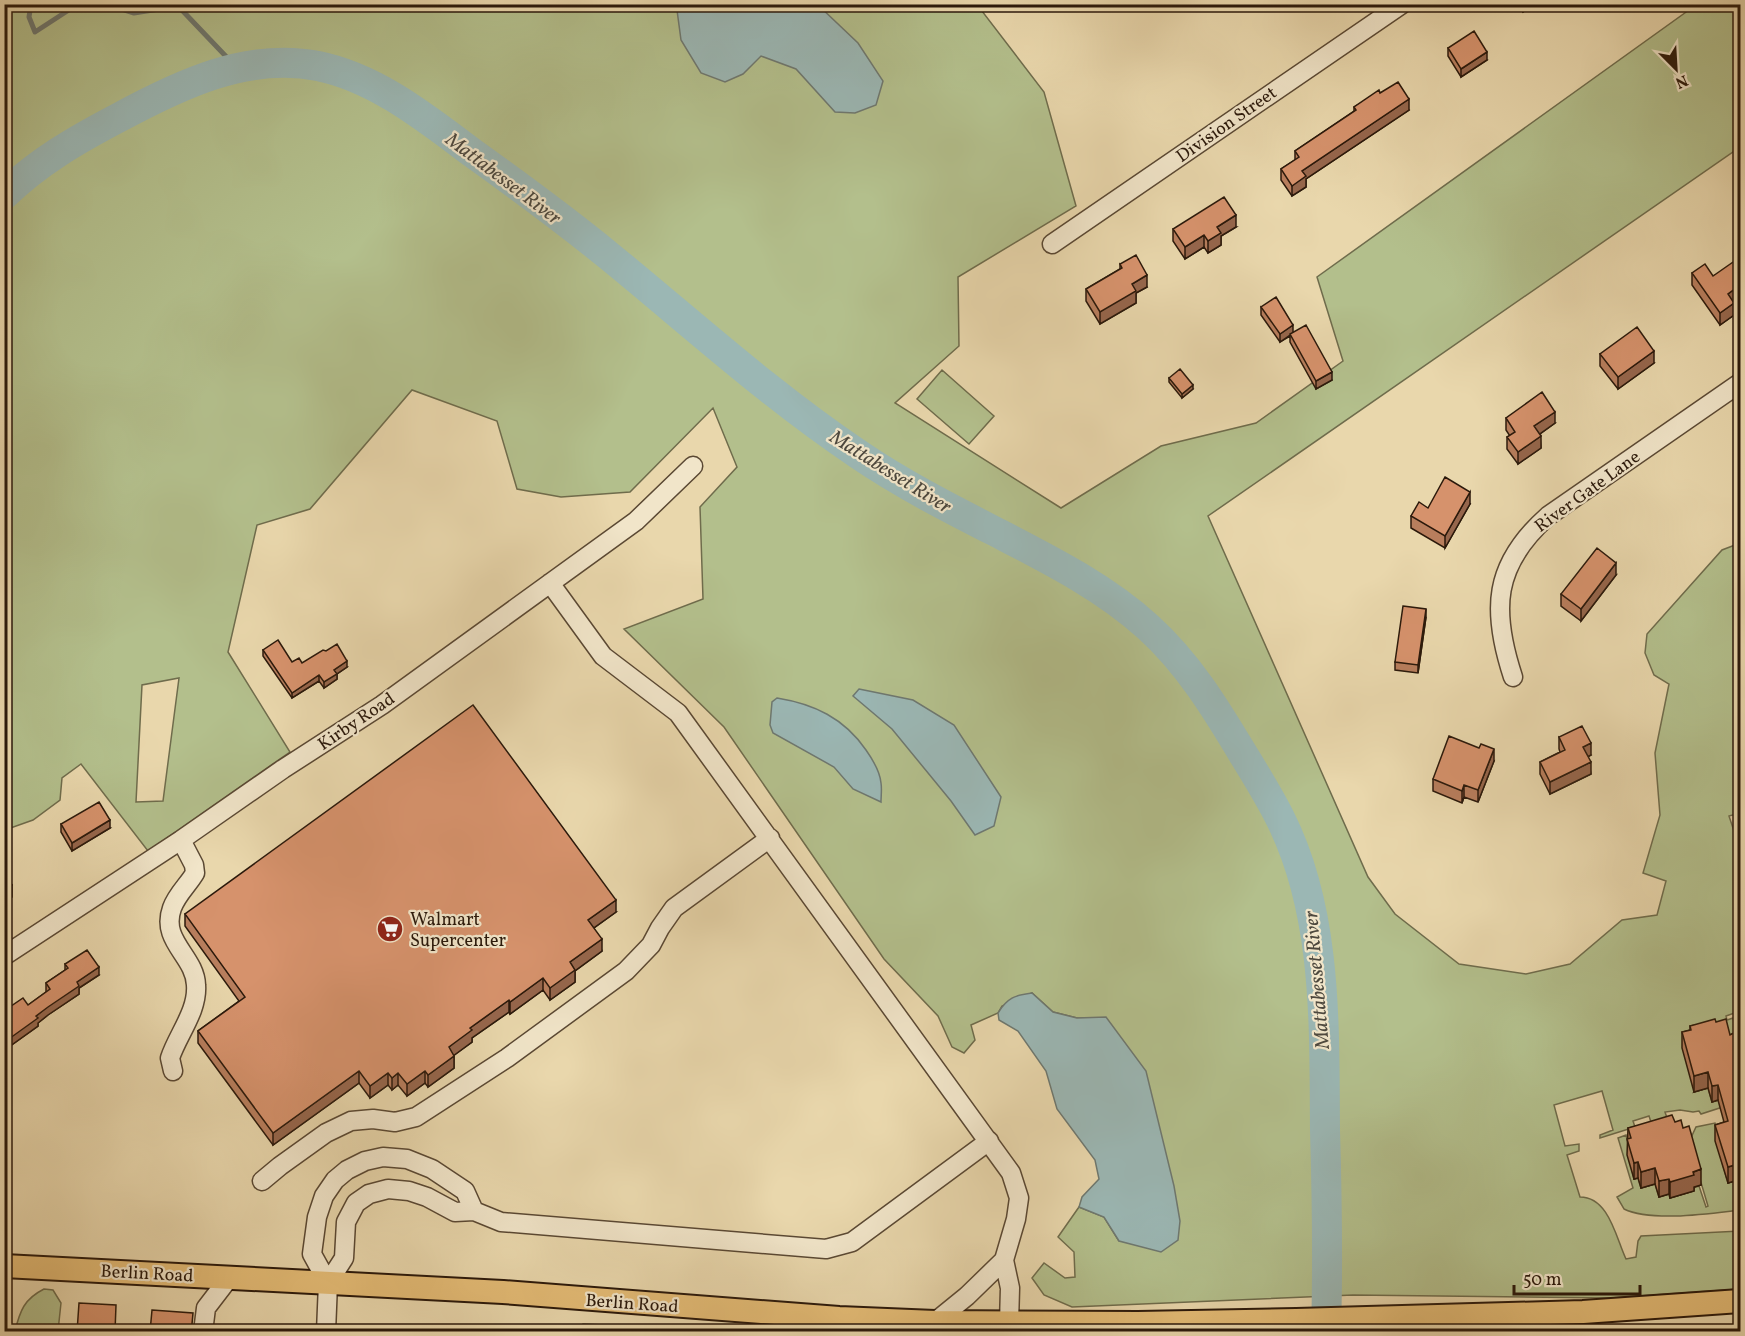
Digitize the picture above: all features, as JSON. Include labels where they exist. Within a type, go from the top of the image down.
[{"type":"main road","name":"Berlin Road","points":[[4,1266],[492,1292],[827,1317],[1139,1327],[1583,1312],[1740,1301]]},
{"type":"street","name":"Division Street","points":[[1052,244],[1402,4]]},
{"type":"street","name":"River Gate Lane","points":[[1513,677],[1501,631],[1499,604],[1504,578],[1514,554],[1528,534],[1548,516],[1740,383]]},
{"type":"street","name":"Kirby Road","points":[[4,956],[382,705],[636,521],[693,466]]},
{"type":"street","points":[[550,583],[603,656],[678,713],[1011,1173],[1019,1198],[1016,1219],[1004,1260],[1010,1288],[1009,1323]]},
{"type":"street","points":[[262,1181],[326,1133],[351,1121],[373,1119],[395,1122],[416,1117],[507,1058],[626,971],[651,945],[675,908],[770,838]]},
{"type":"street","points":[[174,1071],[170,1058],[194,1005],[196,991],[193,970],[176,944],[169,924],[173,904],[195,873],[194,865],[181,840]]},
{"type":"street","points":[[326,1332],[328,1283],[344,1258],[346,1222],[356,1203],[369,1194],[388,1189],[409,1191],[427,1197],[455,1212],[474,1211],[501,1222],[534,1226],[826,1249],[852,1242],[989,1141]]},
{"type":"street","points":[[328,1283],[312,1254],[317,1217],[324,1196],[335,1179],[365,1161],[383,1157],[407,1159],[432,1169],[465,1191],[474,1211]]},
{"type":"street","points":[[934,1322],[967,1296],[1004,1260]]},
{"type":"street","points":[[203,1332],[206,1308],[229,1278]]},
{"type":"green space","points":[[968,4],[982,11],[1044,92],[1076,206],[958,277],[959,346],[895,403],[1061,508],[1161,446],[1256,423],[1343,361],[1317,277],[1696,5],[1740,5],[1740,147],[1208,516],[1368,877],[1395,914],[1459,964],[1526,974],[1570,964],[1622,920],[1657,915],[1666,881],[1643,873],[1660,815],[1655,753],[1669,684],[1654,675],[1645,653],[1647,634],[1722,550],[1740,543],[1740,813],[1729,816],[1740,849],[1740,1011],[1726,1016],[1727,1020],[1733,1018],[1740,1043],[1694,1092],[1708,1088],[1712,1102],[1729,1097],[1732,1104],[1701,1114],[1699,1111],[1665,1112],[1667,1118],[1651,1122],[1649,1116],[1633,1121],[1635,1127],[1600,1138],[1600,1135],[1613,1130],[1602,1091],[1554,1105],[1565,1146],[1579,1144],[1579,1151],[1567,1155],[1580,1197],[1590,1199],[1605,1211],[1626,1259],[1636,1257],[1641,1236],[1740,1231],[1740,1289],[1610,1298],[1353,1295],[1072,1307],[1044,1295],[1032,1278],[1044,1263],[1065,1278],[1075,1277],[1074,1252],[1058,1237],[1079,1207],[1104,1217],[1119,1241],[1106,1018],[1077,1018],[1053,1012],[1032,993],[1002,1006],[998,1013],[971,1025],[975,1040],[964,1053],[952,1047],[938,1016],[884,959],[724,727],[624,629],[703,599],[700,507],[737,467],[713,408],[630,492],[561,497],[517,489],[497,421],[412,390],[310,509],[257,525],[228,652],[290,752],[148,851],[81,764],[62,778],[60,800],[33,820],[5,830],[4,5]],"holes":[[[179,678],[163,801],[136,802],[142,685]]]},
{"type":"green space","points":[[942,370],[994,416],[969,444],[917,399]]},
{"type":"green space","points":[[1715,1123],[1720,1139],[1716,1141],[1728,1183],[1738,1180],[1740,1183],[1740,1210],[1665,1216],[1636,1213],[1624,1209],[1617,1197],[1633,1188],[1618,1138],[1626,1135],[1634,1179],[1638,1178],[1641,1188],[1655,1184],[1659,1197],[1669,1194],[1670,1198],[1693,1191],[1693,1188],[1699,1186],[1706,1207],[1708,1206],[1689,1142],[1696,1127]]},
{"type":"green space","points":[[44,1289],[53,1290],[61,1303],[58,1331],[15,1331],[27,1301]]},
{"type":"green space","points":[[583,1324],[663,1328],[663,1331],[577,1331]]},
{"type":"water","points":[[682,5],[818,5],[858,43],[883,81],[876,105],[855,113],[835,112],[796,69],[761,56],[743,74],[725,82],[701,73],[681,40],[677,10]]},
{"type":"water","points":[[859,689],[913,700],[954,725],[1001,797],[994,826],[975,835],[951,801],[892,729],[853,696]]},
{"type":"water","points":[[777,698],[816,709],[848,729],[866,750],[878,770],[881,802],[853,789],[834,767],[773,733],[770,725],[772,702]]},
{"type":"water","points":[[1032,993],[1053,1012],[1077,1018],[1106,1017],[1146,1071],[1174,1186],[1180,1221],[1178,1240],[1161,1252],[1119,1241],[1104,1217],[1079,1207],[1082,1197],[1099,1179],[1095,1160],[1057,1109],[1046,1071],[1018,1031],[999,1020],[998,1013],[1008,1001],[1016,996]]},
{"type":"building","points":[[1474,31],[1487,52],[1461,69],[1448,48]]},
{"type":"building","points":[[1398,82],[1409,99],[1302,171],[1306,176],[1292,186],[1281,169],[1299,157],[1295,151],[1356,110],[1354,107],[1379,90],[1380,93]]},
{"type":"building","points":[[1224,197],[1236,215],[1217,227],[1221,233],[1208,241],[1204,235],[1185,247],[1173,229]]},
{"type":"building","points":[[1136,255],[1147,275],[1132,284],[1136,291],[1100,312],[1086,289],[1122,268],[1120,264]]},
{"type":"building","points":[[1736,260],[1740,266],[1740,285],[1728,294],[1734,303],[1720,313],[1692,273],[1705,264],[1713,276]]},
{"type":"building","points":[[1276,297],[1293,325],[1280,334],[1261,307]]},
{"type":"building","points":[[1306,325],[1332,372],[1316,381],[1290,334]]},
{"type":"building","points":[[1637,327],[1654,351],[1618,377],[1600,354]]},
{"type":"building","points":[[1180,369],[1193,385],[1182,394],[1169,378]]},
{"type":"building","points":[[1542,392],[1555,412],[1534,426],[1541,436],[1518,452],[1507,437],[1515,432],[1506,418]]},
{"type":"building","points":[[1445,477],[1470,492],[1445,536],[1411,516],[1419,502],[1428,508]]},
{"type":"building","points":[[1597,548],[1616,563],[1581,609],[1561,594]]},
{"type":"building","points":[[1403,606],[1426,609],[1418,665],[1395,662]]},
{"type":"building","points":[[278,640],[292,662],[299,658],[302,663],[337,644],[347,661],[334,670],[337,674],[324,682],[319,675],[292,693],[263,650]]},
{"type":"building","name":"Walmart Supercenter","points":[[473,705],[616,900],[588,920],[602,939],[570,962],[575,970],[550,988],[543,978],[470,1028],[472,1030],[449,1047],[454,1056],[428,1075],[425,1071],[407,1084],[398,1073],[392,1078],[388,1073],[370,1086],[359,1071],[273,1133],[198,1031],[245,997],[185,914]]},
{"type":"building","points":[[1582,726],[1591,743],[1583,747],[1591,762],[1550,782],[1540,762],[1565,750],[1559,737]]},
{"type":"building","points":[[1449,736],[1479,748],[1481,744],[1494,749],[1478,790],[1464,785],[1462,791],[1433,779]]},
{"type":"building","points":[[99,802],[110,820],[72,843],[61,824]]},
{"type":"building","points":[[4,874],[12,885],[5,889],[8,893],[4,895]]},
{"type":"building","points":[[87,950],[99,967],[77,982],[79,986],[36,1016],[38,1018],[6,1041],[4,1040],[4,1011],[23,998],[28,1005],[50,989],[46,983],[68,968],[65,964]]},
{"type":"building","points":[[1715,1019],[1716,1022],[1726,1019],[1730,1035],[1740,1030],[1740,1168],[1738,1164],[1728,1167],[1715,1125],[1728,1121],[1718,1085],[1712,1086],[1708,1072],[1694,1076],[1682,1032],[1691,1030],[1690,1026]]},
{"type":"building","points":[[1672,1115],[1675,1122],[1681,1120],[1683,1128],[1689,1126],[1701,1169],[1693,1172],[1694,1175],[1670,1182],[1669,1179],[1659,1181],[1655,1168],[1641,1172],[1638,1162],[1634,1163],[1627,1139],[1631,1138],[1628,1128]]},
{"type":"building","points":[[79,1303],[116,1305],[115,1332],[77,1332]]},
{"type":"building","points":[[152,1310],[193,1313],[192,1324],[199,1332],[150,1332]]},
{"type":"waterway","points":[[31,4],[29,17],[35,32],[78,4]]},
{"type":"waterway","points":[[106,4],[134,13],[178,6],[237,68]]},
{"type":"waterway","name":"Mattabesset River","points":[[4,195],[30,172],[72,143],[189,83],[214,74],[265,64],[292,63],[318,66],[340,72],[361,80],[400,101],[525,191],[609,256],[762,383],[858,454],[926,495],[1076,575],[1113,599],[1148,627],[1189,671],[1258,778],[1296,854],[1307,892],[1315,931],[1323,1011],[1327,1231],[1326,1332]]},
{"type":"place","name":"Walmart Supercenter","points":[[390,929]]}]
